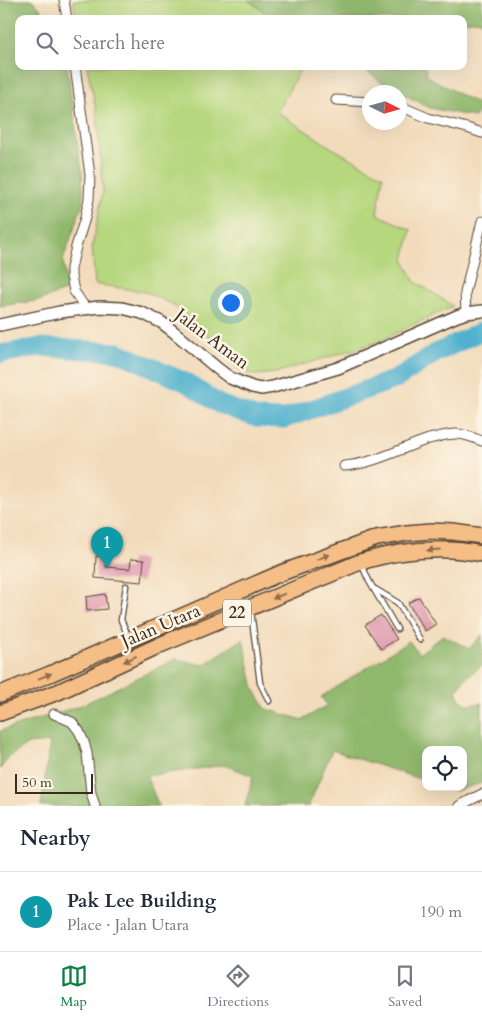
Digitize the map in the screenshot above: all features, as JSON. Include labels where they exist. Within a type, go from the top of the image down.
[{"type":"highway","name":"Jalan Utara","points":[[0,694],[281,573],[377,538],[431,531],[482,536]]},
{"type":"highway","name":"Jalan Utara","points":[[0,713],[58,692],[160,645],[360,562],[404,552],[445,550],[482,554]]},
{"type":"street","points":[[64,0],[67,15]]},
{"type":"street","points":[[76,70],[90,175],[89,199],[71,268],[71,276],[74,291],[86,309]]},
{"type":"street","points":[[336,100],[362,102]]},
{"type":"street","points":[[407,109],[428,118],[482,133]]},
{"type":"street","points":[[466,313],[465,293],[482,221]]},
{"type":"street","name":"Jalan Aman","points":[[0,325],[60,312],[99,307],[122,308],[142,313],[161,322],[230,378],[261,389],[338,368],[466,313],[482,310]]},
{"type":"street","points":[[344,466],[369,461],[417,443],[448,434],[462,434],[482,441]]},
{"type":"street","points":[[54,714],[72,722],[84,742],[87,753],[90,793],[95,806]]},
{"type":"street","points":[[459,806],[482,794]]},
{"type":"lane","points":[[360,562],[373,589],[397,629]]},
{"type":"lane","points":[[126,586],[121,620],[130,639]]},
{"type":"lane","points":[[373,589],[398,602],[420,640]]},
{"type":"lane","points":[[250,608],[260,683],[269,702]]},
{"type":"green space","points":[[0,0],[33,0],[45,15],[15,15],[15,70],[68,70],[82,170],[82,206],[63,260],[67,290],[41,300],[0,306]]},
{"type":"green space","points":[[73,0],[248,0],[269,15],[76,15]]},
{"type":"green space","points":[[248,0],[482,0],[482,23],[479,20],[467,22],[467,15],[269,15]]},
{"type":"green space","points":[[88,70],[300,70],[277,112],[332,148],[383,176],[377,214],[411,230],[404,260],[414,281],[453,306],[375,343],[275,373],[256,375],[247,373],[236,367],[221,346],[174,305],[146,292],[95,284],[92,247],[103,191],[97,114]]},
{"type":"green space","points":[[365,70],[426,70],[427,76],[481,106],[475,117],[430,108],[407,96],[407,85],[386,85]]},
{"type":"green space","points":[[443,635],[469,649],[482,635],[482,665],[465,679],[456,691],[460,700],[469,705],[482,703],[482,783],[467,787],[467,746],[422,746],[422,780],[332,750],[310,806],[245,806],[253,776],[225,765],[146,776],[159,806],[120,806],[113,803],[111,806],[41,806],[50,742],[28,744],[8,758],[0,769],[0,731],[82,705],[176,659],[203,665],[243,639],[254,689],[266,709],[303,720],[327,705],[321,697],[409,641],[419,654]]},
{"type":"building","points":[[96,556],[107,557],[106,567],[130,569],[131,559],[144,560],[142,582],[95,578]]},
{"type":"building","points":[[105,594],[107,609],[87,611],[86,597]]},
{"type":"building","points":[[419,597],[436,624],[425,631],[408,603]]},
{"type":"building","points":[[381,615],[397,639],[381,649],[365,625]]},
{"type":"waterway","points":[[0,354],[40,347],[118,352],[187,383],[219,404],[257,418],[284,419],[396,379],[434,354],[482,331]]},
{"type":"place","name":"Pak Lee Building","points":[[107,568]]}]
